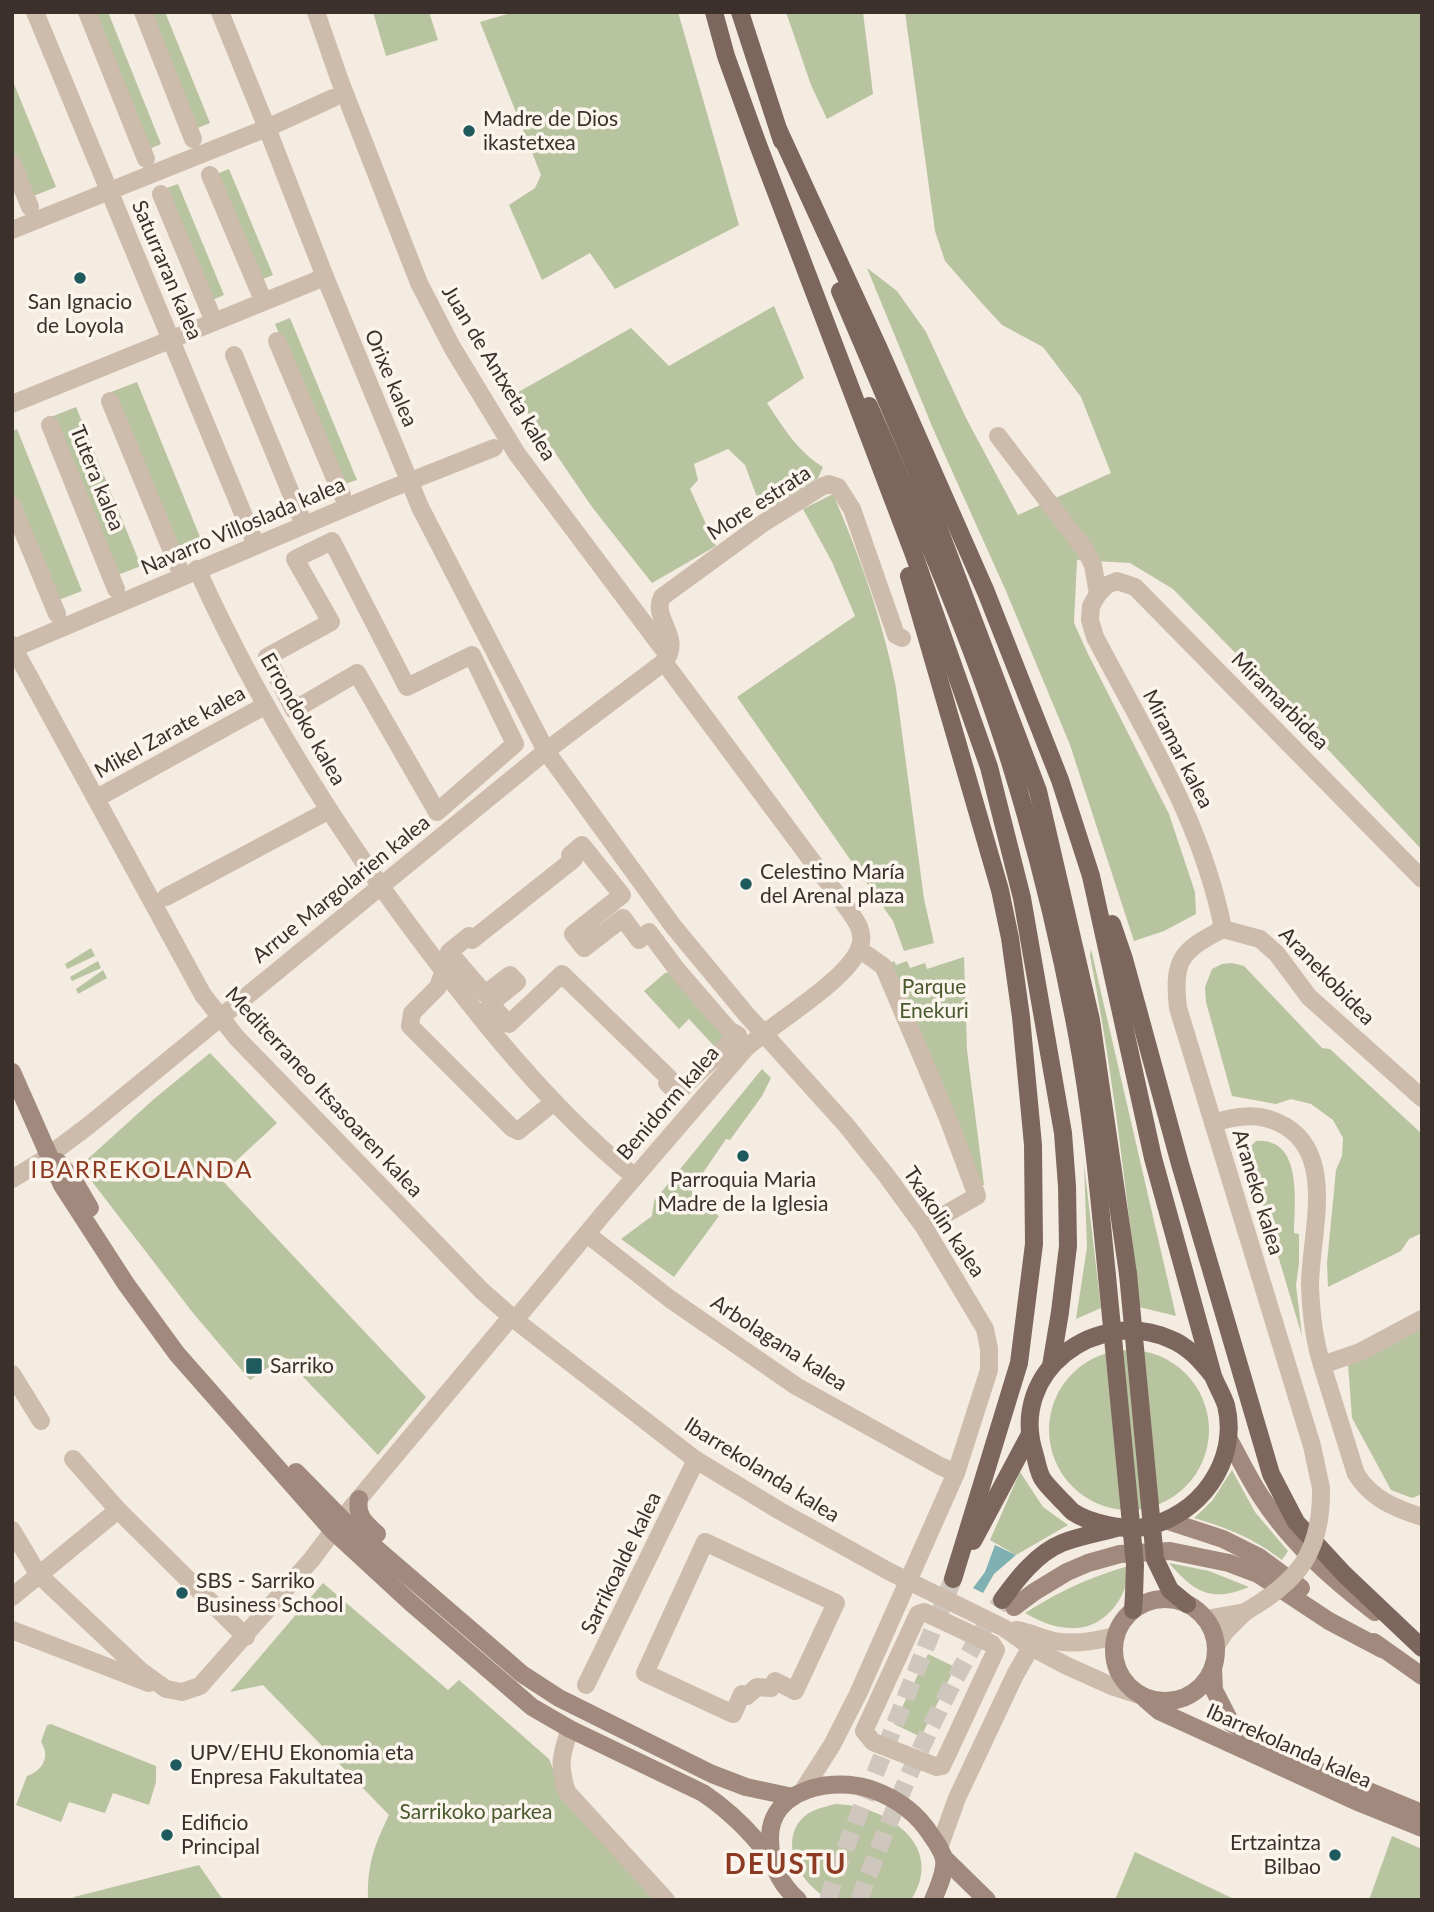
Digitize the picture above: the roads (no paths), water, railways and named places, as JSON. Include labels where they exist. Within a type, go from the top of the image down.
[{"type":"main road","points":[[714,12],[726,56],[989,767],[1027,920],[1063,1133],[1068,1246],[1051,1366]]},
{"type":"main road","points":[[740,12],[800,198],[918,474],[1038,791],[1091,1020],[1128,1274],[1155,1559],[1170,1590],[1210,1619],[1213,1632],[1220,1639],[1207,1680],[1184,1698],[1156,1701],[1141,1696],[1126,1684],[1117,1670],[1113,1653],[1115,1636],[1134,1602],[1135,1565],[1107,1276],[1077,1035],[1024,808],[977,667],[925,536],[783,211]]},
{"type":"main road","points":[[779,131],[879,349],[986,593],[1060,780],[1091,876],[1153,1157],[1213,1376],[1226,1406],[1228,1437],[1219,1472],[1198,1501],[1168,1521],[1142,1528],[1116,1528],[1061,1543],[1015,1581],[1008,1603],[1087,1563],[1120,1554],[1170,1551],[1229,1563],[1258,1574],[1329,1621],[1382,1649]]},
{"type":"main road","points":[[867,432],[1000,890],[1010,937],[1021,1017],[1033,1145],[1034,1244],[1018,1363],[953,1579],[1029,1436]]},
{"type":"main road","points":[[1091,876],[1102,897],[1124,959],[1184,1177],[1271,1474],[1296,1522],[1344,1574],[1422,1648]]},
{"type":"main road","points":[[12,1072],[62,1185],[126,1284],[177,1354],[338,1525],[506,1687],[532,1707],[712,1799],[748,1828],[770,1857],[779,1877],[798,1900]]},
{"type":"main road","points":[[1116,1528],[1073,1513],[1042,1479],[1029,1436],[1030,1411],[1038,1387],[1051,1366],[1071,1348],[1094,1335],[1119,1330],[1144,1331],[1171,1339],[1195,1354],[1213,1376]]},
{"type":"main road","points":[[1228,1437],[1260,1495],[1286,1530],[1331,1578],[1422,1648]]},
{"type":"main road","points":[[359,1499],[357,1507],[363,1522],[401,1557],[404,1573]]},
{"type":"main road","points":[[1168,1521],[1223,1539],[1259,1557],[1422,1676]]},
{"type":"main road","points":[[338,1525],[404,1573],[522,1674],[559,1698],[712,1774],[746,1787],[797,1794]]},
{"type":"main road","points":[[1134,1602],[1146,1603],[1159,1599],[1187,1604]]},
{"type":"main road","name":"Ibarrekolanda kalea","points":[[1213,1668],[1214,1690],[1231,1723],[1254,1738],[1321,1771],[1422,1813]]},
{"type":"main road","name":"Ibarrekolanda kalea","points":[[1141,1696],[1159,1711],[1360,1803],[1422,1828]]},
{"type":"main road","points":[[770,1857],[769,1834],[777,1812],[797,1794],[818,1787],[843,1784],[870,1789],[909,1808],[923,1823],[942,1853],[987,1900]]},
{"type":"main road","points":[[933,1900],[943,1868],[942,1853]]},
{"type":"street","name":"Saturraran kalea","points":[[35,12],[256,545]]},
{"type":"street","points":[[87,12],[146,159]]},
{"type":"street","points":[[143,12],[193,139]]},
{"type":"street","name":"Orixe kalea","points":[[220,12],[420,507],[546,751]]},
{"type":"street","name":"Juan de Antxeta kalea","points":[[316,12],[419,283],[452,347],[517,454],[861,929]]},
{"type":"street","points":[[12,230],[267,128],[333,98]]},
{"type":"street","points":[[12,163],[30,206]]},
{"type":"street","points":[[210,175],[260,293]]},
{"type":"street","points":[[161,194],[209,313]]},
{"type":"street","points":[[12,404],[325,277]]},
{"type":"street","points":[[277,341],[342,495]]},
{"type":"street","points":[[234,355],[304,525]]},
{"type":"street","points":[[110,401],[178,566]]},
{"type":"street","name":"Tutera kalea","points":[[50,425],[117,589]]},
{"type":"street","points":[[998,436],[1086,551],[1093,565],[1098,594]]},
{"type":"street","name":"Navarro Villoslada kalea","points":[[13,647],[494,448]]},
{"type":"street","name":"More estrata","points":[[664,656],[671,651],[671,642],[659,604],[666,593],[762,524],[829,484],[838,486],[852,509],[896,635],[902,638]]},
{"type":"street","points":[[12,505],[57,614]]},
{"type":"street","points":[[332,541],[408,687],[471,655],[515,744],[436,812],[357,673],[294,710],[267,657],[331,622],[295,559],[332,541]]},
{"type":"street","name":"Miramarbidea","points":[[1086,551],[1123,582],[1135,587],[1422,879]]},
{"type":"street","name":"Errondoko kalea","points":[[197,569],[266,705],[379,887],[443,973],[507,1052],[554,1102],[635,1177]]},
{"type":"street","points":[[1098,594],[1107,585],[1116,581],[1123,582]]},
{"type":"street","name":"Miramar kalea","points":[[1098,594],[1091,606],[1090,620],[1095,637],[1187,814],[1214,887],[1223,929]]},
{"type":"street","name":"Mediterraneo Itsasoaren kalea","points":[[13,647],[203,995],[237,1038],[451,1259],[513,1319]]},
{"type":"street","name":"Arrue Margolarien kalea","points":[[12,1179],[51,1155],[664,656]]},
{"type":"street","name":"Mikel Zarate kalea","points":[[97,798],[266,705]]},
{"type":"street","name":"Txakolin kalea","points":[[546,751],[659,908],[886,1175],[928,1234],[985,1329],[989,1370],[956,1473],[909,1582],[832,1745],[797,1794]]},
{"type":"street","points":[[166,897],[320,815]]},
{"type":"street","points":[[582,845],[622,895],[573,934],[584,948],[623,918],[639,940],[649,932],[678,971],[729,1030],[738,1035],[677,1093],[667,1083],[670,1079],[562,974],[509,1024],[490,1004],[517,982],[510,975],[485,994],[449,952],[469,936],[471,940],[574,859],[570,855],[582,845]]},
{"type":"street","name":"Benidorm kalea","points":[[166,1689],[182,1692],[200,1686],[246,1637],[359,1499],[746,1048],[855,959],[862,940],[861,929]]},
{"type":"street","name":"Aranekobidea","points":[[1223,929],[1260,939],[1277,954],[1309,997],[1422,1098]]},
{"type":"street","name":"Araneko kalea","points":[[1223,929],[1196,943],[1180,963],[1175,980],[1178,1008],[1312,1446],[1321,1488],[1318,1534],[1301,1566],[1271,1597],[1245,1612]]},
{"type":"street","points":[[866,954],[883,966],[949,1121],[977,1196],[930,1223]]},
{"type":"street","points":[[443,973],[438,986],[412,1013],[410,1026],[512,1128],[518,1131],[524,1128],[554,1102]]},
{"type":"street","points":[[1213,1124],[1238,1116],[1273,1119],[1300,1137],[1309,1151],[1318,1176],[1312,1245],[1312,1312],[1322,1365],[1356,1474],[1363,1485],[1395,1509],[1422,1517]]},
{"type":"street","name":"Arbolagana kalea","points":[[587,1234],[670,1299],[796,1386],[956,1473]]},
{"type":"street","name":"Ibarrekolanda kalea","points":[[513,1319],[696,1460],[780,1511],[909,1582],[1004,1628],[1031,1647],[1090,1676],[1141,1696]]},
{"type":"street","points":[[1322,1365],[1360,1352],[1422,1319]]},
{"type":"street","points":[[12,1374],[41,1421]]},
{"type":"street","points":[[73,1459],[118,1510],[246,1637]]},
{"type":"street","name":"Sarrikoalde kalea","points":[[586,1685],[696,1460]]},
{"type":"street","points":[[12,1597],[38,1574],[57,1563],[118,1510]]},
{"type":"street","points":[[12,1530],[38,1574],[141,1671],[166,1689]]},
{"type":"street","points":[[705,1542],[836,1603],[795,1691],[775,1681],[771,1688],[757,1687],[747,1696],[741,1694],[733,1714],[645,1673],[705,1542]]},
{"type":"street","points":[[924,1612],[992,1644],[996,1650],[942,1766],[937,1767],[908,1754],[873,1742],[864,1731],[918,1614],[924,1612]]},
{"type":"street","points":[[1210,1619],[1245,1612]]},
{"type":"street","points":[[1220,1639],[1245,1612]]},
{"type":"street","name":"Ibarrekolanda kalea","points":[[1004,1628],[1054,1641],[1084,1642],[1115,1636]]},
{"type":"street","points":[[12,1630],[166,1689]]},
{"type":"street","points":[[942,1853],[957,1798],[1031,1647]]},
{"type":"street","points":[[570,1728],[560,1760],[567,1792],[666,1900]]},
{"type":"water","points":[[995,1545],[1016,1555],[994,1574],[983,1593],[973,1588],[985,1572]]},
{"type":"tunnel","points":[[828,1900],[839,1864],[953,1579]]},
{"type":"tunnel","points":[[859,1900],[889,1822],[940,1708],[1002,1600]]},
{"type":"place","name":"Madre de Dios ikastetxea","points":[[469,131]]},
{"type":"place","name":"San Ignacio de Loyola","points":[[80,278]]},
{"type":"place","name":"Celestino María del Arenal plaza","points":[[746,884]]},
{"type":"place","name":"Parroquia Maria Madre de la Iglesia","points":[[743,1156]]},
{"type":"place","name":"Sarriko","points":[[254,1366]]},
{"type":"place","name":"SBS - Sarriko Business School","points":[[182,1593]]},
{"type":"place","name":"UPV/EHU Ekonomia eta Enpresa Fakultatea","points":[[176,1765]]},
{"type":"place","name":"Edificio Principal","points":[[167,1835]]},
{"type":"place","name":"Ertzaintza Bilbao","points":[[1335,1855]]},
{"type":"district","name":"IBARREKOLANDA","points":[[142,1170]]},
{"type":"district","name":"DEUSTU","points":[[786,1864]]},
{"type":"park label","name":"Parque Enekuri","points":[[934,999]]},
{"type":"park label","name":"Sarrikoko parkea","points":[[476,1812]]}]
